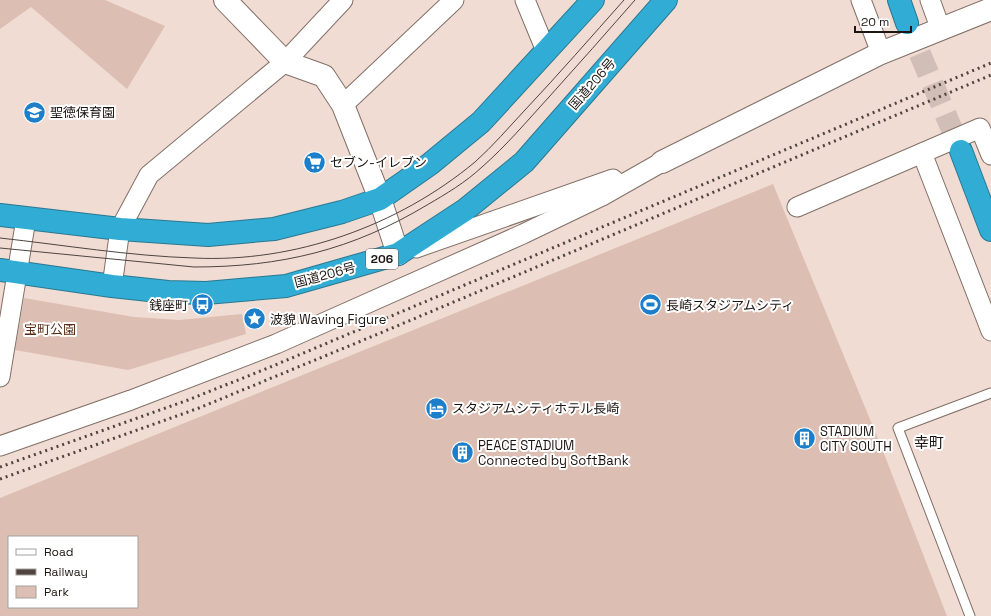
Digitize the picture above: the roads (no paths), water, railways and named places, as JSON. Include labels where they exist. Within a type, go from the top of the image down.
[{"type":"highway","points":[[0,215],[120,229],[208,235],[274,229],[342,212],[380,199],[430,164],[481,122],[593,0]]},
{"type":"highway","name":"国道206号","points":[[8,271],[112,286],[168,292],[206,293],[286,286],[398,254],[465,210],[524,162],[666,0]]},
{"type":"highway","points":[[899,0],[907,23]]},
{"type":"highway","points":[[961,151],[991,230]]},
{"type":"street","points":[[225,0],[285,62],[324,76],[343,105],[380,199],[398,254],[485,225],[662,162]]},
{"type":"street","points":[[112,286],[120,229],[149,175],[285,62],[343,0]]},
{"type":"street","points":[[343,105],[454,0]]},
{"type":"street","points":[[525,0],[546,51]]},
{"type":"street","points":[[861,0],[881,53]]},
{"type":"street","points":[[930,0],[941,30]]},
{"type":"street","points":[[0,446],[131,400],[283,340],[523,234],[602,196],[662,162],[881,53],[991,9]]},
{"type":"street","points":[[797,207],[980,128],[991,155]]},
{"type":"street","points":[[922,153],[991,331]]},
{"type":"street","points":[[0,377],[8,271],[26,219]]},
{"type":"lane","points":[[970,616],[898,428],[991,393]]},
{"type":"tunnel","points":[[907,23],[961,151]]},
{"type":"tram line","points":[[0,238],[145,255],[194,258],[232,258],[269,254],[307,247],[343,236],[379,222],[413,205],[445,185],[475,162],[495,143],[624,0]]},
{"type":"tram line","points":[[0,248],[194,267],[226,266],[257,264],[315,253],[371,234],[399,221],[456,188],[500,151],[635,0]]},
{"type":"railway","points":[[0,467],[188,400],[268,368],[991,63]]},
{"type":"railway","points":[[0,479],[199,408],[991,75]]},
{"type":"place","name":"聖徳保育園","points":[[34,112]]},
{"type":"place","name":"セブン-イレブン","points":[[315,162]]},
{"type":"place","name":"銭座町","points":[[203,305]]},
{"type":"place","name":"長崎スタジアムシティ","points":[[650,305]]},
{"type":"place","name":"波貌 Waving Figure","points":[[255,319]]},
{"type":"place","name":"スタジアムシティホテル長崎","points":[[437,408]]},
{"type":"place","name":"STADIUM CITY SOUTH","points":[[805,438]]},
{"type":"place","name":"PEACE STADIUM Connected by SoftBank","points":[[462,452]]},
{"type":"district","name":"幸町","points":[[929,442]]},
{"type":"park label","name":"宝町公園","points":[[50,329]]}]
